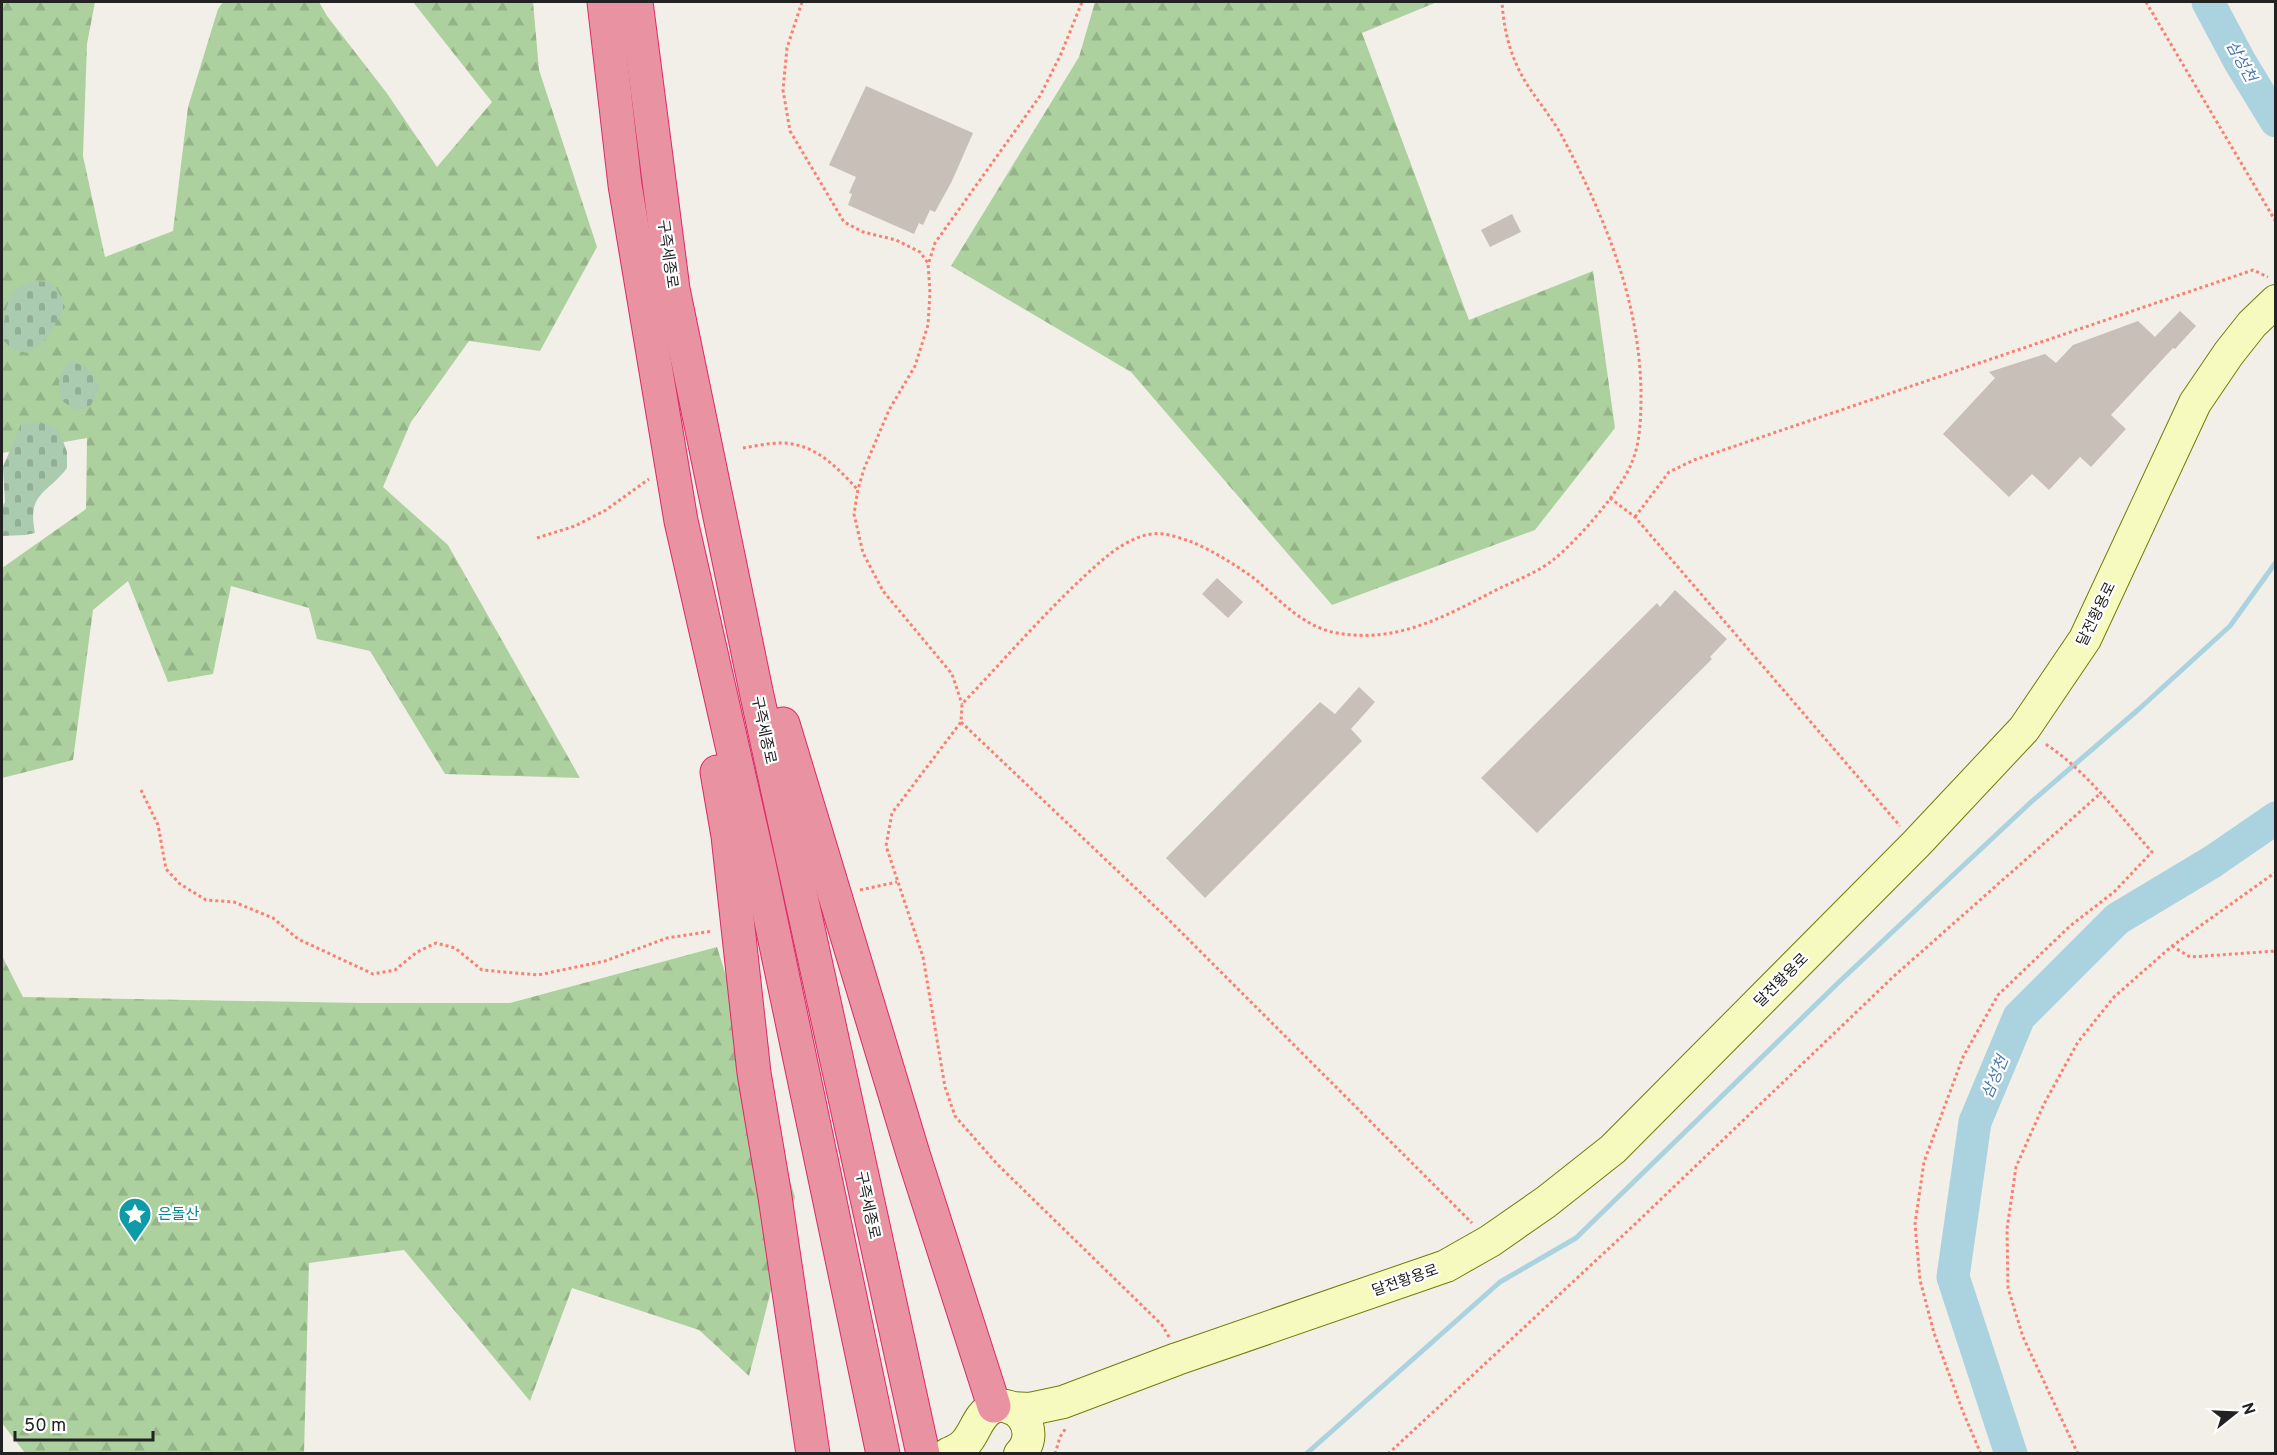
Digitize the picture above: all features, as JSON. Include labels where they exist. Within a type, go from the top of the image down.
[{"type":"highway","name":"구즉세종로","points":[[604,2],[625,185],[681,521],[759,864],[880,1440]]},
{"type":"highway","name":"구즉세종로","points":[[636,2],[673,289],[756,691],[923,1454]]},
{"type":"highway","points":[[673,289],[717,433],[750,589],[784,728],[914,1157],[1002,1407]]},
{"type":"highway","points":[[664,416],[680,592],[711,733],[728,836],[754,1073],[813,1454]]},
{"type":"main road","name":"달전황용로","points":[[1063,1402],[1177,1359],[1446,1266],[1490,1240],[1546,1202],[1613,1149],[1916,844],[2024,729],[2085,639],[2195,403],[2274,293]]},
{"type":"main road","points":[[948,1454],[962,1447],[983,1414],[1002,1407],[1030,1409],[1063,1402]]},
{"type":"main road","points":[[1024,1447],[1036,1421],[1063,1402]]},
{"type":"main road","points":[[1002,1407],[1020,1413],[1025,1420],[1028,1429],[1024,1447]]},
{"type":"path","points":[[802,2],[787,48],[783,90],[790,131],[844,222],[863,232],[896,240],[920,252],[928,262]]},
{"type":"path","points":[[1082,2],[1040,96],[935,243],[928,262],[928,325],[915,366],[890,410],[864,469],[854,514],[863,553],[883,591],[952,674],[962,704],[961,722],[892,813],[886,846],[923,957],[945,1087],[955,1116],[997,1164],[1162,1325],[1177,1359]]},
{"type":"path","points":[[962,704],[1051,610],[1107,556],[1128,542],[1153,534],[1179,537],[1206,548],[1252,577],[1311,626],[1337,633],[1398,632],[1423,626],[1552,561],[1610,498],[1632,463],[1639,433],[1641,391],[1638,338],[1622,271],[1586,186],[1562,134],[1527,85],[1509,49],[1502,2]]},
{"type":"path","points":[[2146,2],[2276,222]]},
{"type":"path","points":[[1635,517],[1670,472],[1694,460],[2253,270],[2268,277],[2274,293]]},
{"type":"path","points":[[743,448],[783,442],[812,450],[831,461],[858,489]]},
{"type":"path","points":[[537,538],[575,526],[606,510],[651,477]]},
{"type":"path","points":[[1610,498],[1635,517],[1916,844]]},
{"type":"path","points":[[961,722],[1167,918],[1490,1240]]},
{"type":"path","points":[[1981,1454],[1934,1333],[1920,1280],[1915,1224],[1924,1162],[1963,1057],[1998,995],[2070,926],[2114,892],[2151,852],[2101,793],[2064,755]]},
{"type":"path","points":[[141,790],[158,825],[166,869],[180,885],[206,900],[234,902],[273,918],[298,939],[373,974],[395,970],[417,952],[436,943],[455,948],[482,970],[538,975],[605,961],[667,938],[695,932],[718,931]]},
{"type":"path","points":[[1388,1454],[1633,1226],[1893,977],[2101,793]]},
{"type":"path","points":[[2078,1454],[2023,1337],[2008,1288],[2007,1229],[2016,1167],[2044,1104],[2078,1042],[2114,997],[2172,946],[2276,872]]},
{"type":"path","points":[[856,891],[897,882]]},
{"type":"path","points":[[2172,946],[2190,957],[2276,951]]},
{"type":"green space","points":[[2,2],[95,2],[87,44],[83,156],[105,257],[173,231],[188,107],[218,9],[223,2],[319,2],[327,16],[386,92],[437,167],[492,102],[413,2],[533,2],[539,70],[597,247],[540,351],[469,341],[411,422],[383,487],[448,545],[580,778],[445,774],[370,651],[317,639],[309,608],[231,586],[213,674],[168,682],[128,581],[93,610],[73,760],[2,778],[2,568],[86,509],[87,438],[2,453]]},
{"type":"green space","points":[[1095,2],[1437,2],[1362,33],[1469,320],[1593,271],[1615,428],[1535,530],[1332,605],[1131,372],[951,266],[1079,57]]},
{"type":"green space","points":[[32,281],[49,282],[57,289],[65,307],[47,338],[27,353],[12,349],[2,339],[6,309],[13,290]]},
{"type":"green space","points":[[70,360],[87,368],[100,386],[91,405],[77,411],[61,400],[60,394],[61,374]]},
{"type":"green space","points":[[43,423],[59,430],[67,452],[67,468],[36,502],[33,520],[35,533],[2,536],[2,508],[5,502],[3,467],[21,424]]},
{"type":"green space","points":[[717,947],[795,1197],[749,1376],[699,1330],[572,1288],[530,1401],[404,1250],[309,1263],[304,1453],[25,1453],[2,1423],[2,956],[23,997],[360,1003],[510,1003]]},
{"type":"building","points":[[866,86],[973,133],[952,181],[935,212],[930,210],[923,225],[919,223],[914,234],[848,205],[852,194],[849,193],[856,177],[829,165]]},
{"type":"building","points":[[1512,214],[1521,232],[1490,247],[1481,230]]},
{"type":"building","points":[[2180,311],[2196,326],[2111,415],[2126,429],[2091,467],[2080,457],[2049,490],[2032,474],[2009,497],[1943,434],[1995,378],[1989,372],[2045,354],[2056,363],[2073,345],[2138,321],[2155,337]]},
{"type":"building","points":[[1217,578],[1243,602],[1228,618],[1202,594]]},
{"type":"building","points":[[1675,590],[1727,639],[1710,657],[1712,659],[1537,833],[1481,778],[1657,603],[1660,607]]},
{"type":"building","points":[[1359,687],[1375,702],[1351,729],[1362,741],[1205,898],[1166,858],[1320,702],[1335,714]]},
{"type":"waterway","name":"삼성천","points":[[2208,2],[2240,62],[2276,121]]},
{"type":"waterway","points":[[1306,1454],[1500,1282],[1576,1238],[1839,982],[2030,803],[2139,709],[2230,626],[2276,562]]},
{"type":"waterway","name":"삼성천","points":[[2011,1454],[1953,1277],[1975,1122],[2019,1017],[2117,919],[2212,862],[2276,818]]},
{"type":"place","name":"은돌산","points":[[135,1243]]}]
